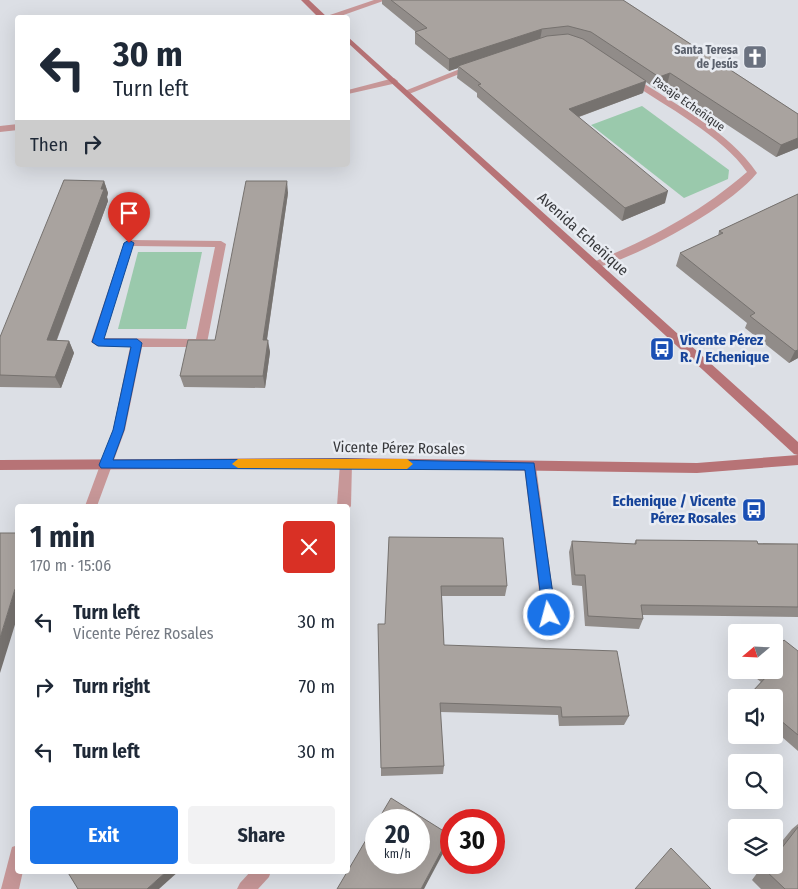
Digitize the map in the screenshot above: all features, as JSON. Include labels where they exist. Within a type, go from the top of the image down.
[{"type":"street","points":[[305,0],[322,15]]},
{"type":"street","points":[[334,15],[382,0]]},
{"type":"street","name":"Avenida Echeñique","points":[[350,41],[798,450]]},
{"type":"street","points":[[406,92],[482,64]]},
{"type":"street","name":"Pasaje Echeñique","points":[[595,265],[665,235],[734,190],[752,173],[750,167],[727,146],[625,75]]},
{"type":"street","points":[[350,92],[394,81]]},
{"type":"street","points":[[0,129],[15,127]]},
{"type":"street","points":[[129,243],[221,244],[201,343],[137,343],[98,342],[129,243]]},
{"type":"street","points":[[92,504],[119,430],[137,343]]},
{"type":"street","name":"Vicente Pérez Rosales","points":[[0,465],[346,463],[697,468],[798,460]]},
{"type":"street","points":[[344,504],[346,463]]},
{"type":"street","points":[[530,466],[549,615]]},
{"type":"street","points":[[10,889],[15,866]]},
{"type":"street","points":[[246,889],[260,874]]},
{"type":"green space","points":[[642,106],[729,170],[728,179],[684,198],[591,125]]},
{"type":"green space","points":[[138,252],[202,252],[186,329],[118,329]]},
{"type":"building","points":[[391,0],[623,0],[798,114],[798,138],[781,145],[670,73],[659,77],[591,32],[568,26],[542,29],[449,59],[415,32],[427,28]]},
{"type":"building","points":[[568,34],[583,39],[646,81],[569,109],[668,191],[625,208],[478,85],[481,84],[458,66],[547,36]]},
{"type":"building","points":[[64,180],[104,181],[101,189],[104,189],[47,340],[69,341],[55,377],[0,375],[0,337]]},
{"type":"building","points":[[246,181],[287,181],[263,340],[268,340],[263,376],[180,376],[188,340],[215,340]]},
{"type":"building","points":[[798,194],[798,350],[795,351],[750,316],[755,313],[680,253],[723,233],[719,231]]},
{"type":"building","points":[[0,533],[15,533],[15,589],[0,638]]},
{"type":"building","points":[[389,537],[503,538],[507,586],[441,586],[444,645],[617,651],[629,716],[562,717],[561,707],[440,703],[444,766],[381,768],[378,624],[385,624]]},
{"type":"building","points":[[636,540],[757,541],[758,544],[798,544],[798,607],[641,605],[643,619],[588,616],[585,575],[575,575],[572,541],[636,544]]},
{"type":"building","points":[[783,641],[798,651],[798,735],[783,722],[783,689],[755,689],[764,679],[783,679]]},
{"type":"building","points":[[391,798],[409,809],[384,809]]},
{"type":"building","points":[[430,822],[440,829],[440,854],[430,872]]},
{"type":"building","points":[[798,827],[798,889],[785,889],[769,874],[783,874],[783,846]]},
{"type":"building","points":[[365,842],[365,874],[429,874],[421,889],[337,889],[346,874],[350,874],[350,867]]},
{"type":"building","points":[[671,848],[711,889],[635,889]]},
{"type":"building","points":[[69,874],[164,874],[147,889],[78,889]]},
{"type":"slow traffic","points":[[238,464],[407,464]]},
{"type":"place","name":"Santa Teresa de Jesús","points":[[755,57]]},
{"type":"place","name":"Vicente Pérez R. / Echenique","points":[[662,349]]},
{"type":"place","name":"Echenique / Vicente Pérez Rosales","points":[[754,510]]},
{"type":"route","points":[[129,243],[98,342],[137,343],[119,430],[105,465],[346,463],[530,466],[549,615]]}]
